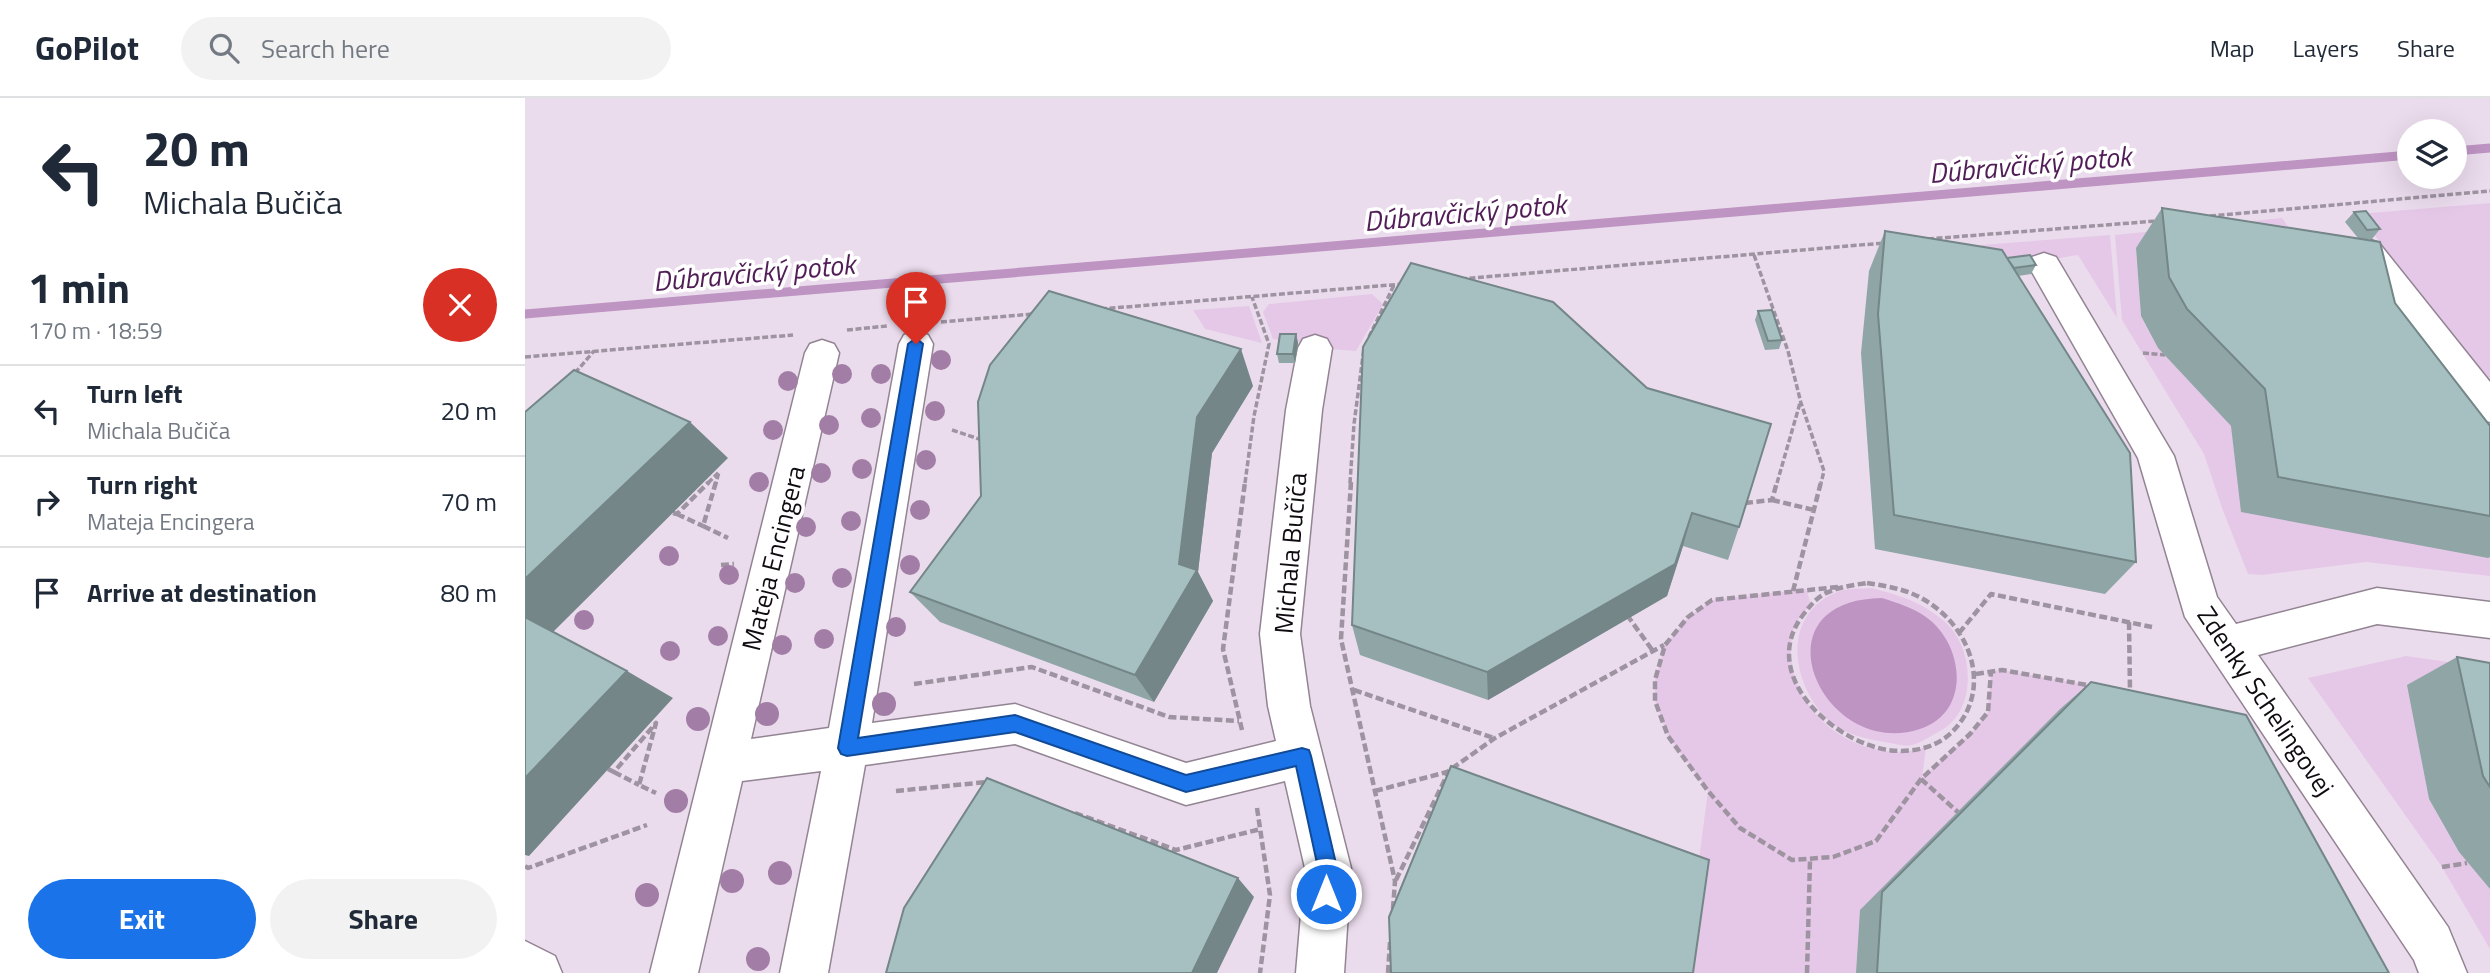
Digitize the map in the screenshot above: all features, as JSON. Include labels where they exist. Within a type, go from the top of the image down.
[{"type":"street","points":[[2368,251],[2490,408]]},
{"type":"street","name":"Zdenky Schelingovej","points":[[2044,265],[2156,456],[2199,604],[2431,944],[2443,973]]},
{"type":"street","points":[[804,973],[847,748],[918,330]]},
{"type":"street","name":"Mateja Encingera","points":[[674,973],[724,762],[817,340]]},
{"type":"street","name":"Michala Bučiča","points":[[1315,348],[1304,410],[1280,634],[1289,706],[1328,868],[1320,973]]},
{"type":"street","points":[[2225,645],[2378,606],[2490,620]]},
{"type":"street","points":[[724,762],[1015,724],[1186,783],[1302,756]]},
{"type":"street","points":[[525,965],[538,973]]},
{"type":"path","points":[[2198,217],[2490,191]]},
{"type":"path","points":[[1926,240],[2156,220]]},
{"type":"path","points":[[1449,280],[1886,243]]},
{"type":"path","points":[[1753,255],[1788,351],[1801,403],[1824,471],[1793,591]]},
{"type":"path","points":[[1088,310],[1408,284]]},
{"type":"path","points":[[1392,920],[1395,881],[1341,639],[1362,352],[1394,285]]},
{"type":"path","points":[[525,357],[817,340],[1034,314]]},
{"type":"path","points":[[572,376],[594,351]]},
{"type":"path","points":[[2143,353],[2165,355]]},
{"type":"path","points":[[1772,500],[1801,403]]},
{"type":"path","points":[[952,430],[990,443]]},
{"type":"path","points":[[1352,461],[1359,464]]},
{"type":"path","points":[[703,526],[719,472],[675,514],[728,538]]},
{"type":"path","points":[[1745,503],[1772,500],[1814,510]]},
{"type":"path","points":[[1838,587],[1814,600],[1797,621],[1790,647],[1792,674],[1804,701],[1825,724],[1852,741],[1883,751],[1914,751],[1941,742],[1962,725],[1974,701],[1976,674],[1968,646],[1951,620],[1926,600],[1897,587],[1867,583],[1712,600],[1688,617],[1665,645],[1655,680],[1655,701],[1668,736],[1708,791],[1740,828],[1792,860],[1833,857],[1876,841],[1921,779],[1970,734],[1988,712],[1991,671]]},
{"type":"path","points":[[1959,633],[1991,594],[2152,627]]},
{"type":"path","points":[[1622,609],[1653,651]]},
{"type":"path","points":[[2129,622],[2130,692]]},
{"type":"path","points":[[1375,791],[1447,772],[1495,738],[1665,645]]},
{"type":"path","points":[[914,684],[1032,667],[1169,717],[1239,722]]},
{"type":"path","points":[[1976,674],[2002,670],[2104,688]]},
{"type":"path","points":[[1353,690],[1495,738]]},
{"type":"path","points":[[2117,690],[2143,695]]},
{"type":"path","points":[[639,785],[656,723],[611,770],[639,785],[656,793]]},
{"type":"path","points":[[1447,772],[1460,777]]},
{"type":"path","points":[[1395,881],[1447,772]]},
{"type":"path","points":[[1921,779],[1967,820]]},
{"type":"path","points":[[896,791],[987,782],[1000,786]]},
{"type":"path","points":[[1063,809],[1176,850],[1261,828]]},
{"type":"path","points":[[525,866],[528,868],[647,825]]},
{"type":"path","points":[[1807,973],[1810,860]]},
{"type":"path","points":[[2442,867],[2467,863]]},
{"type":"path","points":[[1388,973],[1391,934]]},
{"type":"shaded area","points":[[2490,203],[2490,383],[2358,214]]},
{"type":"shaded area","points":[[2282,218],[2325,279],[2136,249],[2141,317],[2158,348],[2231,426],[2490,505],[2490,576],[2366,562],[2262,575],[2248,574],[2204,454],[2122,320],[2115,235]]},
{"type":"shaded area","points":[[2110,235],[2117,318],[2078,255],[2013,263],[1989,259],[1979,253],[1981,245]]},
{"type":"shaded area","points":[[1372,294],[1383,304],[1356,351],[1302,347],[1302,342],[1273,339],[1263,312],[1269,304]]},
{"type":"shaded area","points":[[1249,306],[1262,343],[1205,329],[1193,310]]},
{"type":"shaded area","points":[[1872,588],[1910,600],[1927,609],[1944,621],[1962,646],[1968,678],[1961,709],[1952,722],[1940,731],[1912,745],[1862,737],[1833,724],[1815,704],[1799,668],[1797,649],[1800,631],[1808,615],[1821,601],[1840,591]]},
{"type":"shaded area","points":[[1806,589],[1811,604],[1795,625],[1791,658],[1796,680],[1806,701],[1820,719],[1858,744],[1880,750],[1903,751],[1926,747],[1922,778],[1970,734],[1988,712],[1991,671],[2002,670],[2130,692],[1856,973],[1684,973],[1708,791],[1668,736],[1655,701],[1655,680],[1665,645],[1688,617],[1712,600]]},
{"type":"shaded area","points":[[1882,598],[1926,617],[1939,629],[1955,660],[1955,693],[1948,708],[1937,720],[1920,729],[1885,733],[1854,722],[1830,702],[1815,676],[1811,649],[1819,624],[1842,606]]},
{"type":"shaded area","points":[[2406,656],[2490,668],[2408,686],[2429,799],[2459,852],[2490,889],[2490,949],[2442,867],[2308,678]]},
{"type":"building","points":[[2162,208],[2380,242],[2395,303],[2490,426],[2490,516],[2278,477],[2265,389],[2187,309],[2169,277]]},
{"type":"building","points":[[2366,211],[2380,229],[2367,230],[2354,212]]},
{"type":"building","points":[[1885,231],[2002,250],[2130,453],[2136,562],[1894,515],[1878,314]]},
{"type":"building","points":[[2030,255],[2036,265],[2014,268],[2007,258]]},
{"type":"building","points":[[1411,263],[1553,302],[1647,388],[1771,424],[1739,527],[1692,513],[1675,564],[1487,672],[1352,625],[1363,347]]},
{"type":"building","points":[[1049,291],[1241,349],[1197,417],[1179,564],[1197,570],[1135,675],[910,592],[981,496],[978,402],[990,365]]},
{"type":"building","points":[[1772,310],[1782,340],[1768,341],[1758,311]]},
{"type":"building","points":[[1280,334],[1296,334],[1293,354],[1277,354]]},
{"type":"building","points":[[574,370],[690,422],[525,579],[525,412]]},
{"type":"building","points":[[525,617],[627,671],[525,778]]},
{"type":"building","points":[[2457,657],[2490,663],[2490,787],[2483,776]]},
{"type":"building","points":[[2091,682],[2246,715],[2389,973],[1877,973],[1882,892]]},
{"type":"building","points":[[1451,766],[1709,860],[1693,973],[1391,973],[1389,917]]},
{"type":"building","points":[[987,778],[1238,878],[1192,973],[886,973],[904,908]]},
{"type":"waterway","name":"Dúbravčický potok","points":[[2467,150],[2490,148]]},
{"type":"waterway","name":"Dúbravčický potok","points":[[525,314],[2397,156]]},
{"type":"route","points":[[916,344],[847,748],[1015,724],[1186,783],[1302,756],[1328,868],[1326,894]]}]
